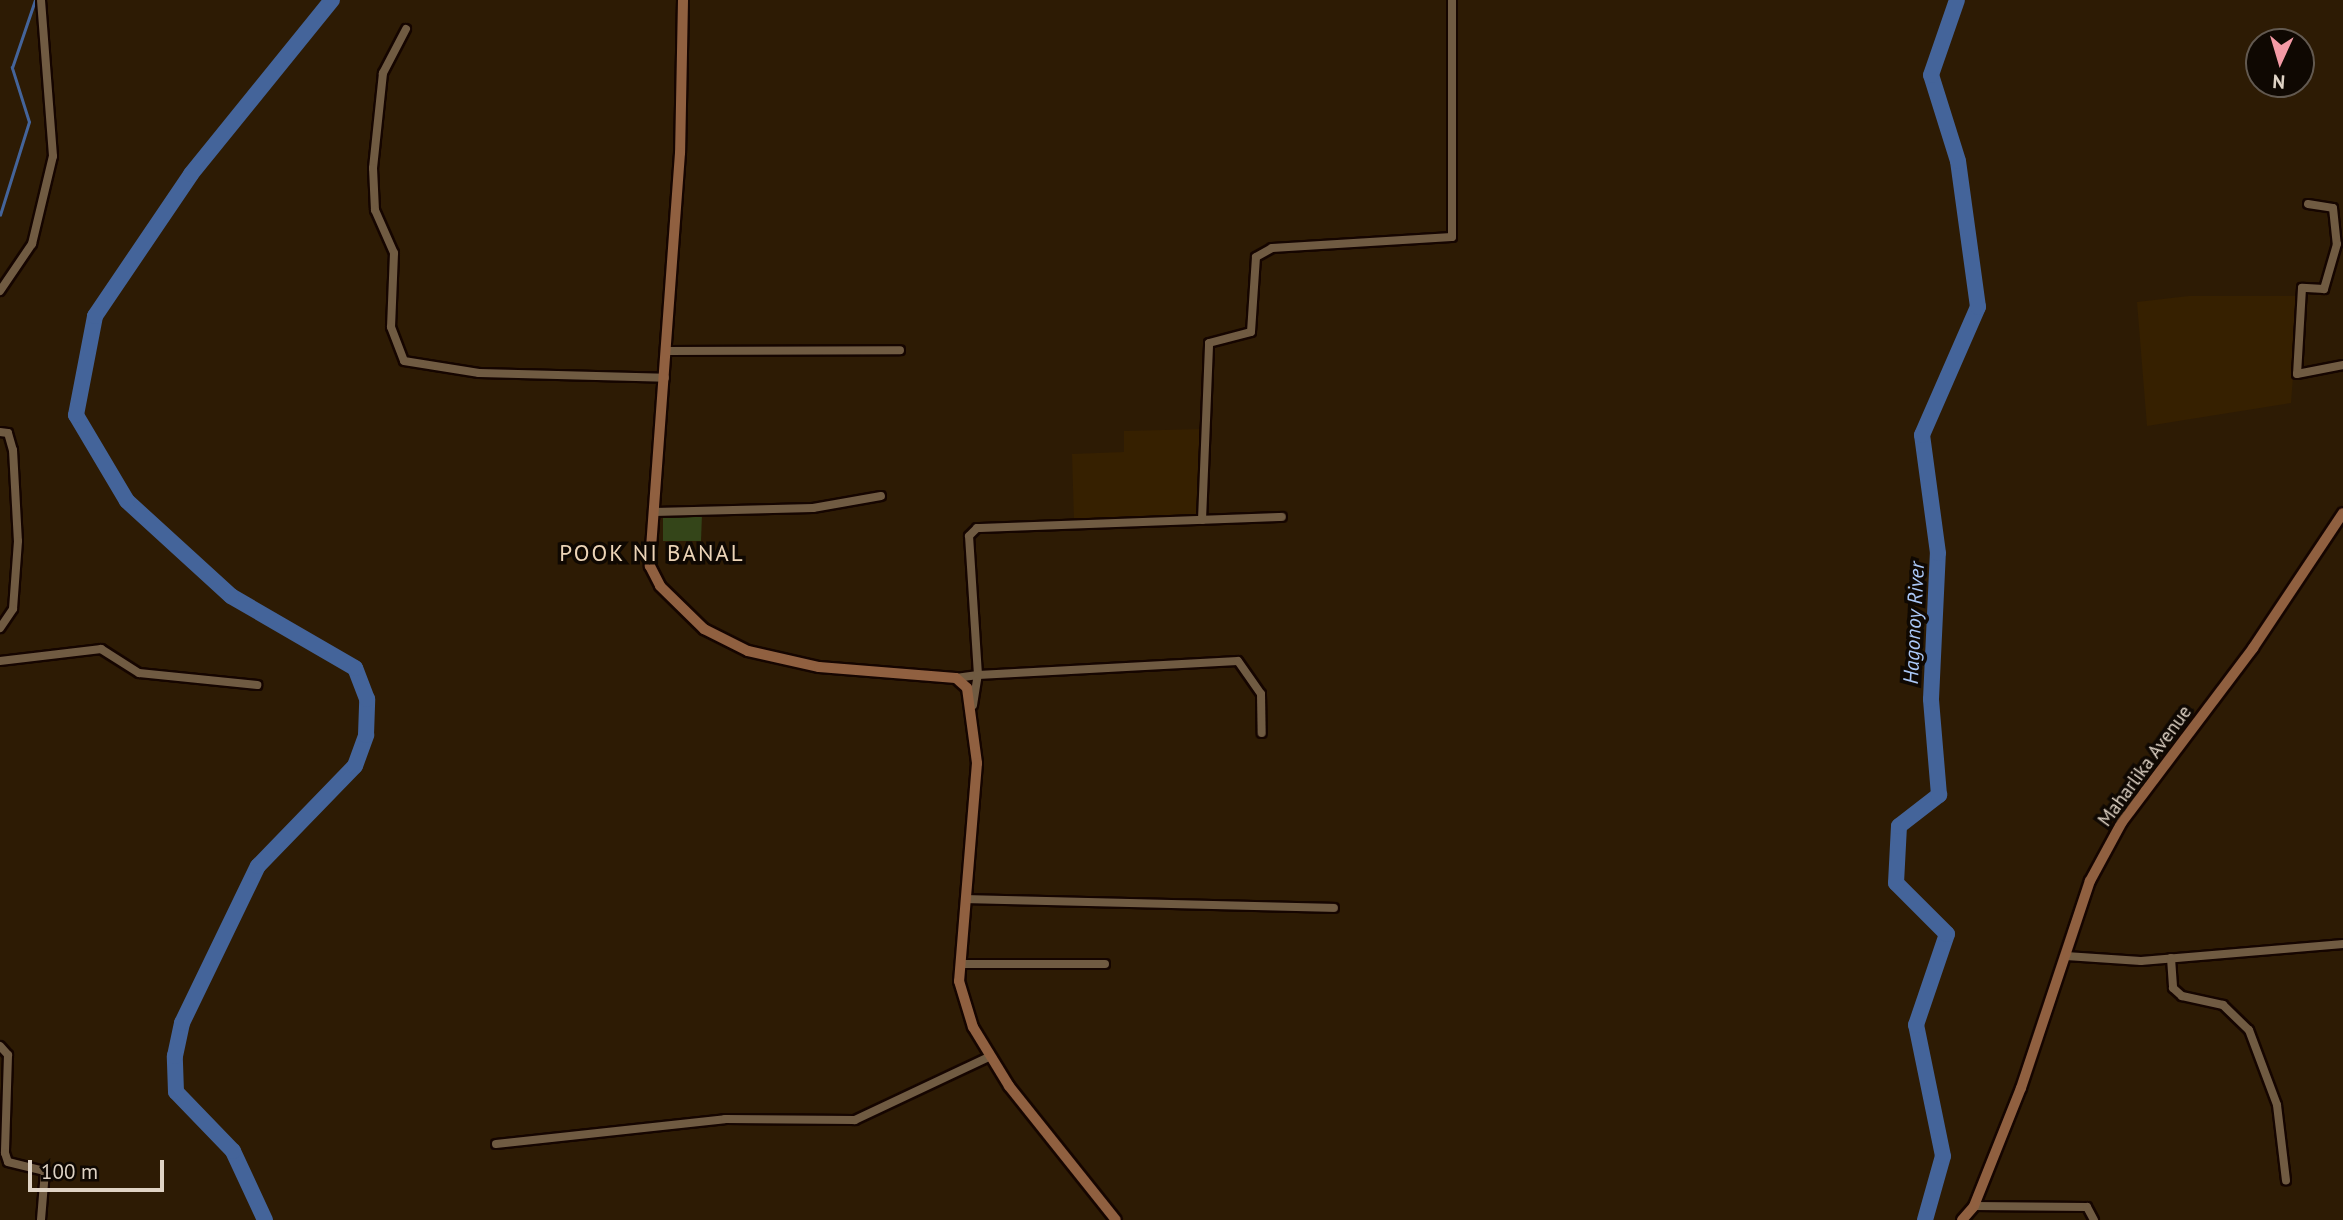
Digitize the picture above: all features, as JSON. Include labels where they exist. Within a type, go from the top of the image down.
[{"type":"street","points":[[0,292],[32,244],[53,156],[41,0]]},
{"type":"street","points":[[683,0],[667,351],[650,566],[660,586],[704,629],[748,651],[819,667],[956,678],[1238,662],[1261,694],[1262,733]]},
{"type":"street","points":[[1202,520],[1209,343],[1251,332],[1255,257],[1272,248],[1452,237],[1452,0]]},
{"type":"street","points":[[407,29],[383,73],[373,168],[375,210],[394,253],[391,327],[404,361],[479,373],[665,378]]},
{"type":"street","points":[[2308,204],[2333,208],[2337,244],[2324,289],[2302,288],[2297,374],[2343,365]]},
{"type":"street","points":[[667,351],[900,350]]},
{"type":"street","points":[[0,432],[8,433],[13,450],[18,541],[13,609],[0,628]]},
{"type":"street","points":[[654,512],[813,508],[881,495]]},
{"type":"street","name":"Maharlika Avenue","points":[[1962,1220],[1974,1206],[2066,956],[2090,881],[2122,822],[2253,648],[2343,513]]},
{"type":"street","points":[[1116,1220],[973,1027],[961,964],[977,762],[972,705],[978,675],[969,536],[977,528],[1282,517]]},
{"type":"street","points":[[0,661],[101,649],[139,673],[257,685]]},
{"type":"street","points":[[956,678],[972,705]]},
{"type":"street","points":[[967,899],[1334,908]]},
{"type":"street","points":[[2066,956],[2171,958],[2343,944]]},
{"type":"street","points":[[2171,958],[2173,988],[2182,996],[2223,1005],[2249,1030],[2277,1105],[2286,1180]]},
{"type":"street","points":[[961,964],[1105,964]]},
{"type":"street","points":[[0,1046],[8,1055],[5,1153],[8,1162],[45,1171],[41,1220]]},
{"type":"street","points":[[496,1144],[725,1119],[855,1120],[992,1056]]},
{"type":"street","points":[[1974,1206],[2087,1207],[2094,1220]]},
{"type":"shaded area","points":[[2189,296],[2299,296],[2291,403],[2147,426],[2137,302]]},
{"type":"shaded area","points":[[1203,429],[1200,517],[1074,520],[1072,454],[1124,452],[1124,431]]},
{"type":"green space","points":[[663,514],[702,514],[701,541],[663,541]]},
{"type":"waterway","points":[[0,215],[29,122],[12,68],[35,0]]},
{"type":"waterway","points":[[265,1220],[233,1151],[176,1092],[175,1056],[182,1023],[258,866],[355,766],[366,735],[367,699],[355,668],[231,596],[127,501],[76,415],[95,316],[191,174],[332,0]]},
{"type":"waterway","name":"Hagonoy River","points":[[1925,1220],[1943,1156],[1916,1025],[1947,934],[1896,883],[1899,826],[1939,795],[1931,699],[1938,553],[1922,435],[1978,307],[1958,161],[1931,75],[1957,0]]},
{"type":"district","name":"POOK NI BANAL","points":[[652,553]]}]
